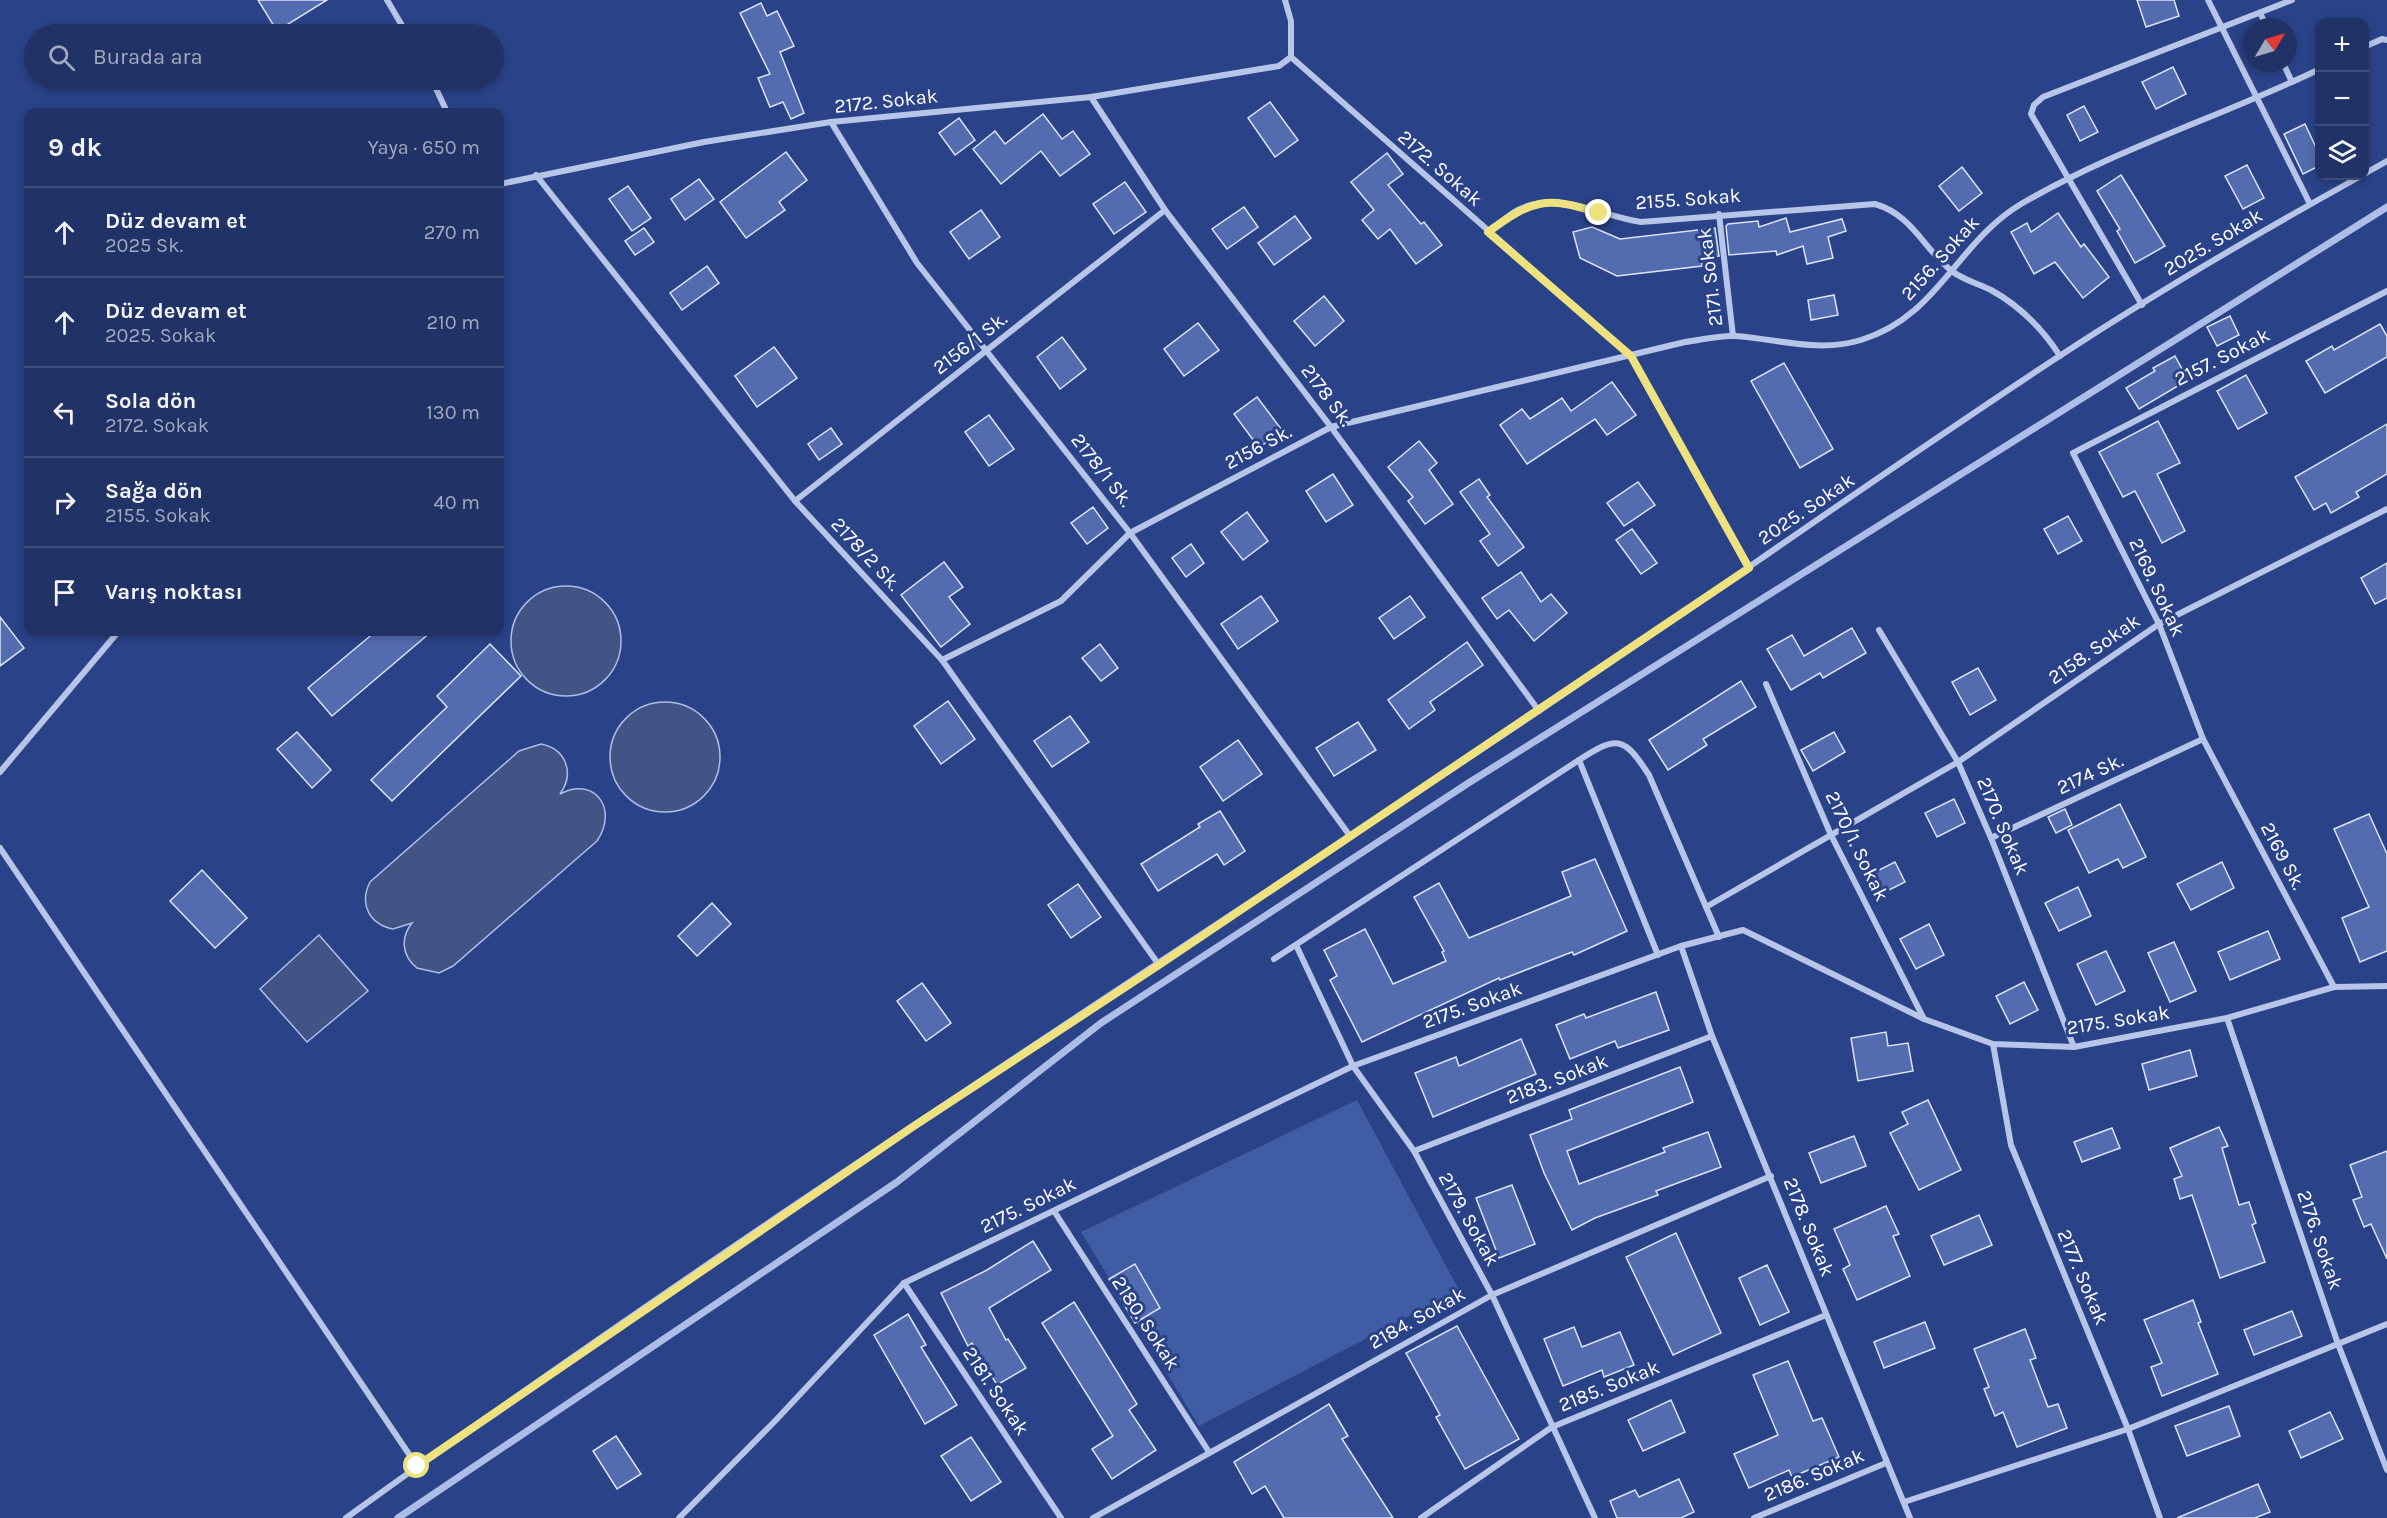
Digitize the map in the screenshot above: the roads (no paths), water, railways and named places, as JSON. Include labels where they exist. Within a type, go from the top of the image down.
[{"type":"street","points":[[387,0],[401,24]]},
{"type":"street","points":[[1285,0],[1292,21],[1291,57]]},
{"type":"street","points":[[2208,0],[2310,204]]},
{"type":"street","points":[[2142,305],[2067,180],[2031,114],[2037,101],[2292,0]]},
{"type":"street","points":[[2260,13],[2262,18]]},
{"type":"street","points":[[2369,45],[2382,39],[2387,40]]},
{"type":"street","name":"2172. Sokak","points":[[504,183],[704,142],[831,122],[1091,97],[1279,66],[1291,57],[1631,356],[1749,568]]},
{"type":"street","name":"2156. Sokak","points":[[1631,356],[1685,342],[1733,336],[1809,346],[1837,345],[1861,340],[1890,328],[1908,317],[1933,295],[1953,272],[1974,241],[2020,205],[2067,180],[2315,71]]},
{"type":"street","points":[[2287,72],[2292,82]]},
{"type":"street","points":[[437,90],[445,108]]},
{"type":"street","name":"2178 Sk.","points":[[1091,97],[1165,210],[1331,427],[1539,711]]},
{"type":"street","name":"2178/1 Sk.","points":[[831,122],[917,263],[1130,533],[1350,836]]},
{"type":"street","name":"2025. Sokak","points":[[2369,172],[2387,161]]},
{"type":"street","name":"2178/2 Sk.","points":[[537,175],[795,501],[942,660],[1159,965]]},
{"type":"street","name":"2025. Sokak","points":[[346,1518],[417,1466],[911,1128],[1539,711],[2060,356],[2236,246],[2354,180]]},
{"type":"street","name":"2155. Sokak","points":[[1488,232],[1518,210],[1546,202],[1570,204],[1610,216],[1641,222],[1864,202],[1885,207],[1904,218],[1953,272]]},
{"type":"street","name":"2156/1 Sk.","points":[[795,501],[1165,210]]},
{"type":"street","name":"2171. Sokak","points":[[1719,214],[1733,336]]},
{"type":"street","points":[[1953,272],[2005,298],[2021,310],[2049,339],[2060,356]]},
{"type":"street","name":"2157. Sokak","points":[[2073,453],[2387,291]]},
{"type":"street","name":"2156 Sk.","points":[[942,660],[1061,601],[1130,533],[1331,427],[1631,356]]},
{"type":"street","name":"2169. Sokak","points":[[2073,453],[2159,624],[2203,739]]},
{"type":"street","name":"2158. Sokak","points":[[1706,907],[1958,762],[2159,624],[2387,508]]},
{"type":"street","name":"2170. Sokak","points":[[1879,630],[1958,762],[1991,838],[2074,1047]]},
{"type":"street","points":[[0,772],[115,636]]},
{"type":"street","name":"2170/1. Sokak","points":[[1766,684],[1831,835],[1924,1019]]},
{"type":"street","name":"2174 Sk.","points":[[1991,838],[2203,739]]},
{"type":"street","name":"2169 Sk.","points":[[2203,739],[2334,987]]},
{"type":"street","points":[[1274,959],[1579,760],[1603,745],[1613,743],[1634,751],[1649,775],[1719,937]]},
{"type":"street","points":[[1579,760],[1658,955]]},
{"type":"street","points":[[0,848],[417,1466]]},
{"type":"street","name":"2175. Sokak","points":[[679,1518],[776,1420],[904,1283],[1353,1066],[1681,946],[1743,930],[1924,1019],[1993,1044],[2074,1047],[2227,1018],[2334,987],[2387,986]]},
{"type":"street","name":"2179. Sokak","points":[[1296,945],[1353,1066],[1414,1152],[1492,1294],[1595,1518]]},
{"type":"street","name":"2178. Sokak","points":[[1681,946],[1712,1036],[1910,1518]]},
{"type":"street","name":"2176. Sokak","points":[[2227,1018],[2338,1344],[2387,1470]]},
{"type":"street","name":"2183. Sokak","points":[[1414,1152],[1712,1036]]},
{"type":"street","name":"2177. Sokak","points":[[1993,1044],[2011,1145],[2128,1430],[2160,1518]]},
{"type":"street","name":"2184. Sokak","points":[[1093,1518],[1492,1294],[1771,1176]]},
{"type":"street","name":"2180. Sokak","points":[[1054,1211],[1209,1452]]},
{"type":"street","name":"2181. Sokak","points":[[904,1283],[1061,1518]]},
{"type":"street","name":"2185. Sokak","points":[[1421,1518],[1552,1427],[1826,1315]]},
{"type":"street","points":[[1904,1502],[2128,1430],[2387,1324]]},
{"type":"street","name":"2186. Sokak","points":[[1754,1518],[1886,1463]]},
{"type":"waterway","points":[[398,1518],[897,1182],[1101,1023],[1470,782],[2387,207]]}]
